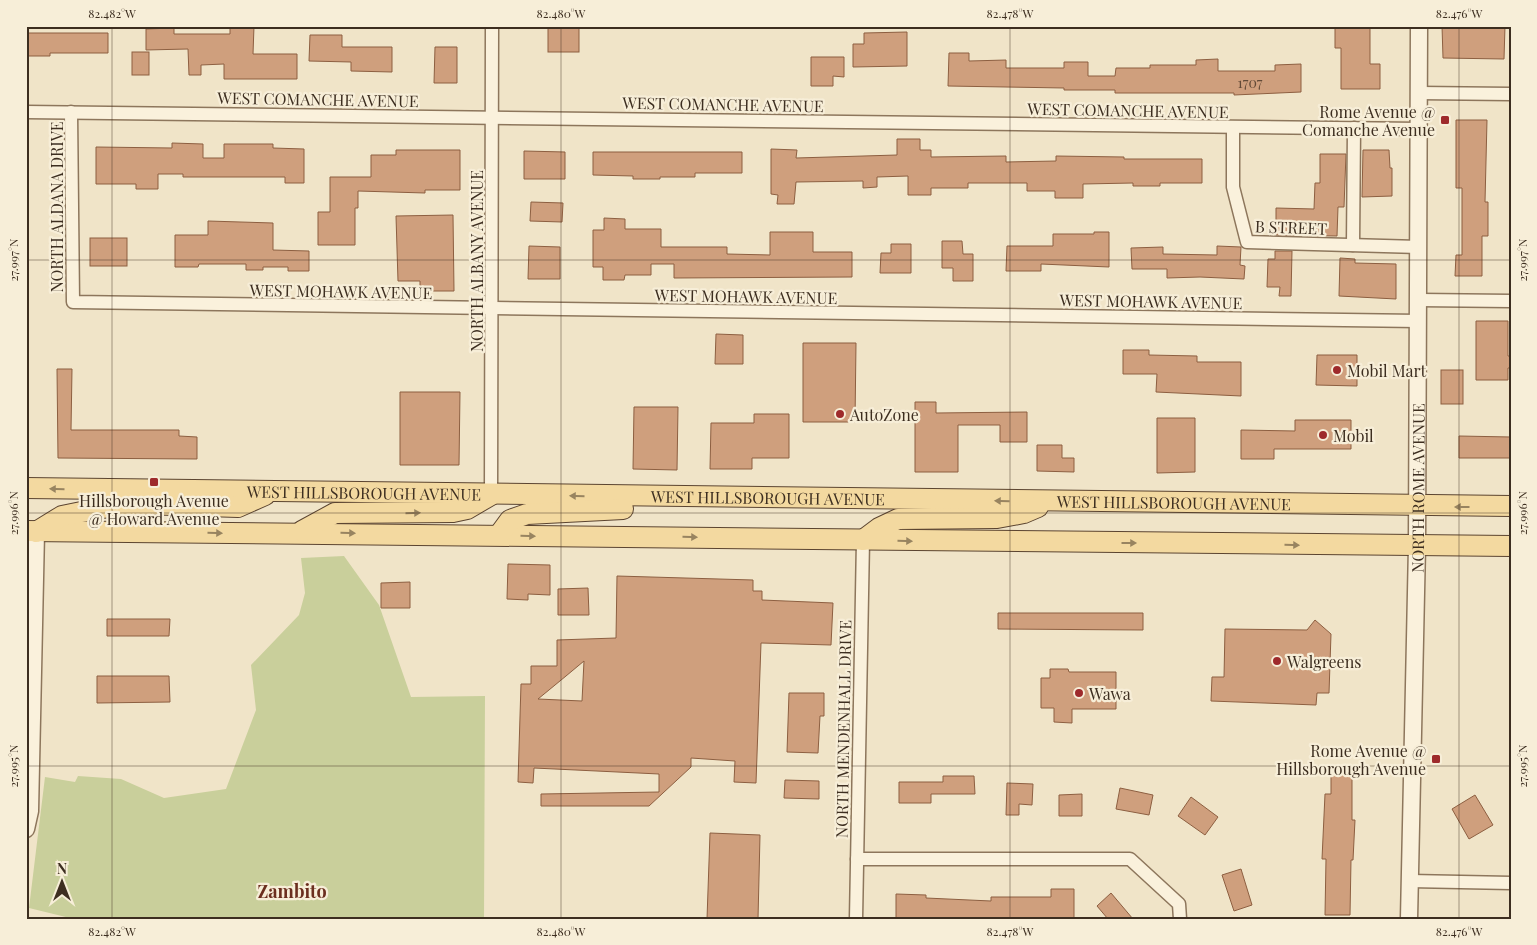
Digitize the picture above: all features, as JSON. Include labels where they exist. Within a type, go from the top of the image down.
[{"type":"main road","name":"WEST HILLSBOROUGH AVENUE","points":[[28,490],[1417,507],[1511,506]]},
{"type":"main road","points":[[31,531],[62,516],[102,508],[142,504],[238,507],[272,492]]},
{"type":"main road","points":[[299,532],[335,513],[453,512],[467,509],[491,495]]},
{"type":"main road","points":[[499,535],[510,520],[527,514],[628,509],[640,507],[647,497]]},
{"type":"main road","points":[[863,540],[879,528],[898,519],[997,518],[1024,513],[1049,502]]},
{"type":"main road","points":[[31,531],[299,532],[1511,546]]},
{"type":"street","name":"NORTH ALBANY AVENUE","points":[[491,495],[492,26]]},
{"type":"street","name":"NORTH ROME AVENUE","points":[[1409,919],[1418,546],[1419,26]]},
{"type":"street","points":[[1419,93],[1511,94]]},
{"type":"street","name":"WEST COMANCHE AVENUE","points":[[26,112],[1419,129]]},
{"type":"street","name":"NORTH ALDANA DRIVE","points":[[71,112],[72,302]]},
{"type":"street","name":"B STREET","points":[[1233,128],[1233,187],[1247,242],[1419,247]]},
{"type":"street","points":[[1354,128],[1354,245]]},
{"type":"street","points":[[1419,300],[1511,301]]},
{"type":"street","name":"WEST MOHAWK AVENUE","points":[[72,302],[1419,321]]},
{"type":"street","points":[[26,830],[30,811],[31,531]]},
{"type":"street","name":"NORTH MENDENHALL DRIVE","points":[[856,919],[863,540]]},
{"type":"street","points":[[858,859],[1130,859],[1179,904],[1180,919]]},
{"type":"street","points":[[1410,881],[1511,883]]},
{"type":"green space","points":[[344,556],[379,605],[411,697],[485,696],[484,919],[74,919],[29,908],[45,777],[75,782],[78,776],[121,779],[164,798],[226,789],[256,710],[251,665],[299,615],[305,593],[301,558]]},
{"type":"building","points":[[230,26],[254,26],[253,54],[297,54],[297,79],[224,79],[224,64],[201,65],[201,75],[189,75],[188,49],[146,50],[146,29],[174,28],[174,34],[230,34]]},
{"type":"building","points":[[548,26],[579,26],[579,52],[548,52]]},
{"type":"building","points":[[1335,26],[1370,26],[1370,64],[1380,64],[1380,89],[1341,89],[1341,48],[1335,48]]},
{"type":"building","points":[[1442,26],[1505,26],[1504,59],[1443,58]]},
{"type":"building","points":[[907,32],[907,66],[853,67],[853,44],[864,44],[864,33]]},
{"type":"building","points":[[26,33],[108,33],[108,53],[50,53],[50,56],[26,56]]},
{"type":"building","points":[[310,35],[342,35],[342,47],[392,47],[392,72],[351,71],[351,62],[309,61]]},
{"type":"building","points":[[435,47],[457,47],[457,83],[434,83]]},
{"type":"building","points":[[132,52],[149,52],[149,75],[132,75]]},
{"type":"building","points":[[949,53],[969,53],[969,61],[1006,60],[1006,68],[1064,68],[1064,62],[1088,62],[1088,76],[1115,76],[1116,68],[1150,68],[1150,65],[1196,65],[1196,60],[1218,59],[1218,71],[1275,71],[1275,65],[1301,64],[1301,92],[1234,95],[1234,93],[1115,93],[1115,90],[948,86]]},
{"type":"building","points":[[811,57],[844,57],[844,77],[833,76],[833,86],[811,86]]},
{"type":"building","points":[[1456,120],[1487,120],[1485,202],[1488,202],[1488,236],[1482,236],[1482,276],[1455,276],[1456,255],[1462,255],[1462,188],[1456,188]]},
{"type":"building","points":[[897,139],[920,139],[920,150],[931,150],[931,157],[1006,156],[1006,162],[1056,161],[1056,156],[1124,157],[1124,159],[1202,159],[1202,183],[1160,183],[1160,186],[1133,186],[1133,183],[1083,184],[1083,198],[1055,198],[1055,191],[1027,191],[1027,183],[968,183],[968,188],[931,188],[931,195],[908,195],[908,176],[877,177],[877,187],[863,188],[863,181],[796,182],[794,204],[777,204],[778,195],[771,194],[771,149],[797,150],[796,158],[897,155]]},
{"type":"building","points":[[172,143],[203,144],[203,158],[224,158],[224,144],[273,144],[273,148],[304,149],[304,183],[285,183],[285,177],[183,177],[183,174],[158,174],[158,189],[136,189],[136,184],[96,184],[96,147],[172,148]]},
{"type":"building","points":[[396,150],[460,150],[460,190],[425,190],[425,193],[358,191],[358,208],[355,208],[355,245],[318,245],[318,212],[330,212],[330,177],[371,177],[371,155],[396,155]]},
{"type":"building","points":[[1363,150],[1389,150],[1390,168],[1392,168],[1392,196],[1362,197]]},
{"type":"building","points":[[524,151],[565,152],[565,179],[524,179]]},
{"type":"building","points":[[593,152],[742,152],[742,173],[695,173],[695,177],[660,177],[660,179],[633,179],[633,176],[593,175]]},
{"type":"building","points":[[1320,154],[1346,154],[1344,207],[1338,207],[1337,236],[1276,235],[1276,208],[1314,209],[1315,183],[1320,183]]},
{"type":"building","points":[[531,202],[563,203],[562,222],[530,221]]},
{"type":"building","points":[[453,215],[454,291],[420,291],[420,281],[398,281],[396,216]]},
{"type":"building","points":[[604,218],[625,219],[625,229],[661,229],[661,247],[727,247],[727,254],[770,255],[770,232],[813,232],[813,252],[852,252],[852,277],[674,278],[674,264],[651,264],[651,275],[625,275],[624,280],[603,280],[603,267],[593,267],[593,230],[604,230]]},
{"type":"building","points":[[208,221],[273,223],[273,250],[309,251],[309,271],[288,271],[288,267],[263,267],[263,270],[246,270],[246,264],[199,264],[198,267],[175,267],[175,235],[208,235]]},
{"type":"building","points":[[1094,232],[1109,232],[1109,267],[1041,264],[1041,271],[1006,271],[1007,246],[1053,246],[1053,234],[1094,234]]},
{"type":"building","points":[[90,238],[127,238],[127,266],[90,266]]},
{"type":"building","points":[[942,241],[962,241],[963,254],[973,254],[973,281],[953,281],[953,268],[942,268]]},
{"type":"building","points":[[891,244],[911,244],[911,273],[880,273],[881,253],[891,253]]},
{"type":"building","points":[[529,246],[560,247],[560,279],[528,279]]},
{"type":"building","points":[[1217,246],[1241,247],[1240,265],[1245,266],[1244,279],[1167,278],[1167,269],[1132,269],[1131,248],[1163,247],[1163,254],[1217,255]]},
{"type":"building","points":[[1275,251],[1292,251],[1291,296],[1279,296],[1280,287],[1267,287],[1268,259],[1275,259]]},
{"type":"building","points":[[1340,258],[1355,259],[1355,263],[1396,264],[1396,299],[1339,296]]},
{"type":"building","points":[[1476,321],[1508,321],[1508,356],[1511,356],[1511,368],[1508,368],[1508,380],[1476,380]]},
{"type":"building","points":[[716,334],[743,335],[743,364],[715,364]]},
{"type":"building","points":[[803,343],[856,343],[855,422],[803,422]]},
{"type":"building","points":[[1123,350],[1149,350],[1149,355],[1197,356],[1197,362],[1241,362],[1241,396],[1156,392],[1157,374],[1123,374]]},
{"type":"building","name":"Mobil Mart","points":[[1317,355],[1357,355],[1357,386],[1316,385]]},
{"type":"building","points":[[57,369],[72,369],[71,430],[179,430],[179,436],[197,437],[197,459],[58,458]]},
{"type":"building","points":[[1441,370],[1463,370],[1463,404],[1441,404]]},
{"type":"building","points":[[400,392],[460,392],[459,465],[400,465]]},
{"type":"building","points":[[915,402],[936,402],[936,413],[1027,412],[1027,442],[1000,442],[1000,425],[958,425],[958,472],[915,472]]},
{"type":"building","points":[[634,407],[678,407],[677,470],[633,469]]},
{"type":"building","points":[[754,414],[789,414],[789,458],[752,458],[752,469],[710,469],[711,423],[754,423]]},
{"type":"building","points":[[1157,418],[1195,418],[1195,472],[1157,473]]},
{"type":"building","points":[[1295,420],[1351,420],[1351,449],[1274,449],[1274,459],[1241,459],[1241,430],[1295,431]]},
{"type":"building","points":[[1459,436],[1511,437],[1511,458],[1459,458]]},
{"type":"building","points":[[1037,445],[1062,445],[1062,458],[1074,458],[1074,472],[1037,471]]},
{"type":"building","points":[[508,564],[550,565],[550,595],[528,594],[528,600],[507,599]]},
{"type":"building","points":[[617,576],[753,580],[753,591],[762,591],[762,600],[833,603],[831,645],[761,643],[756,783],[734,782],[735,761],[691,758],[691,767],[649,806],[541,806],[541,794],[659,792],[659,774],[534,768],[533,783],[518,782],[521,684],[531,684],[531,666],[557,666],[557,640],[616,638]],"holes":[[[584,661],[582,701],[538,699]]]},
{"type":"building","points":[[410,582],[410,608],[381,608],[381,583]]},
{"type":"building","points":[[588,588],[589,615],[558,615],[558,589]]},
{"type":"building","points":[[998,613],[1143,613],[1143,630],[998,629]]},
{"type":"building","points":[[107,619],[170,619],[169,636],[107,636]]},
{"type":"building","name":"Walgreens","points":[[1315,620],[1331,634],[1329,693],[1317,693],[1316,705],[1211,701],[1212,677],[1224,677],[1225,629],[1307,630]]},
{"type":"building","name":"Wawa","points":[[1050,669],[1068,669],[1069,672],[1116,672],[1116,709],[1072,709],[1072,723],[1054,722],[1054,708],[1041,708],[1041,678],[1050,678]]},
{"type":"building","points":[[97,676],[169,676],[170,702],[97,703]]},
{"type":"building","points":[[789,693],[824,693],[824,716],[820,716],[818,753],[787,752]]},
{"type":"building","points":[[1331,774],[1352,774],[1352,820],[1355,820],[1353,860],[1351,860],[1350,915],[1325,915],[1326,859],[1322,859],[1325,794],[1331,794]]},
{"type":"building","points":[[943,776],[974,776],[975,794],[931,794],[931,803],[899,803],[899,782],[943,782]]},
{"type":"building","points":[[785,780],[819,781],[819,799],[784,798]]},
{"type":"building","points":[[1007,783],[1033,784],[1032,805],[1019,804],[1019,815],[1006,815]]},
{"type":"building","points":[[1120,788],[1153,795],[1149,815],[1116,809]]},
{"type":"building","points":[[1082,794],[1082,816],[1059,816],[1059,795]]},
{"type":"building","points":[[1475,795],[1493,825],[1469,839],[1452,809]]},
{"type":"building","points":[[1191,797],[1218,817],[1205,835],[1178,816]]},
{"type":"building","points":[[710,833],[760,835],[758,919],[707,919]]},
{"type":"building","points":[[1241,869],[1252,905],[1234,911],[1222,875]]},
{"type":"building","points":[[1051,889],[1074,889],[1074,919],[896,919],[896,894],[926,895],[926,898],[991,901],[991,897],[1051,897]]},
{"type":"building","points":[[1111,893],[1133,919],[1108,919],[1097,906]]},
{"type":"place","name":"Rome Avenue @ Comanche Avenue","points":[[1445,120]]},
{"type":"place","name":"Mobil Mart","points":[[1337,370]]},
{"type":"place","name":"AutoZone","points":[[840,414]]},
{"type":"place","name":"Mobil","points":[[1323,435]]},
{"type":"place","name":"Hillsborough Avenue @ Howard Avenue","points":[[154,482]]},
{"type":"place","name":"Walgreens","points":[[1277,661]]},
{"type":"place","name":"Wawa","points":[[1079,693]]},
{"type":"place","name":"Rome Avenue @ Hillsborough Avenue","points":[[1436,759]]},
{"type":"district","name":"Zambito","points":[[292,891]]}]
